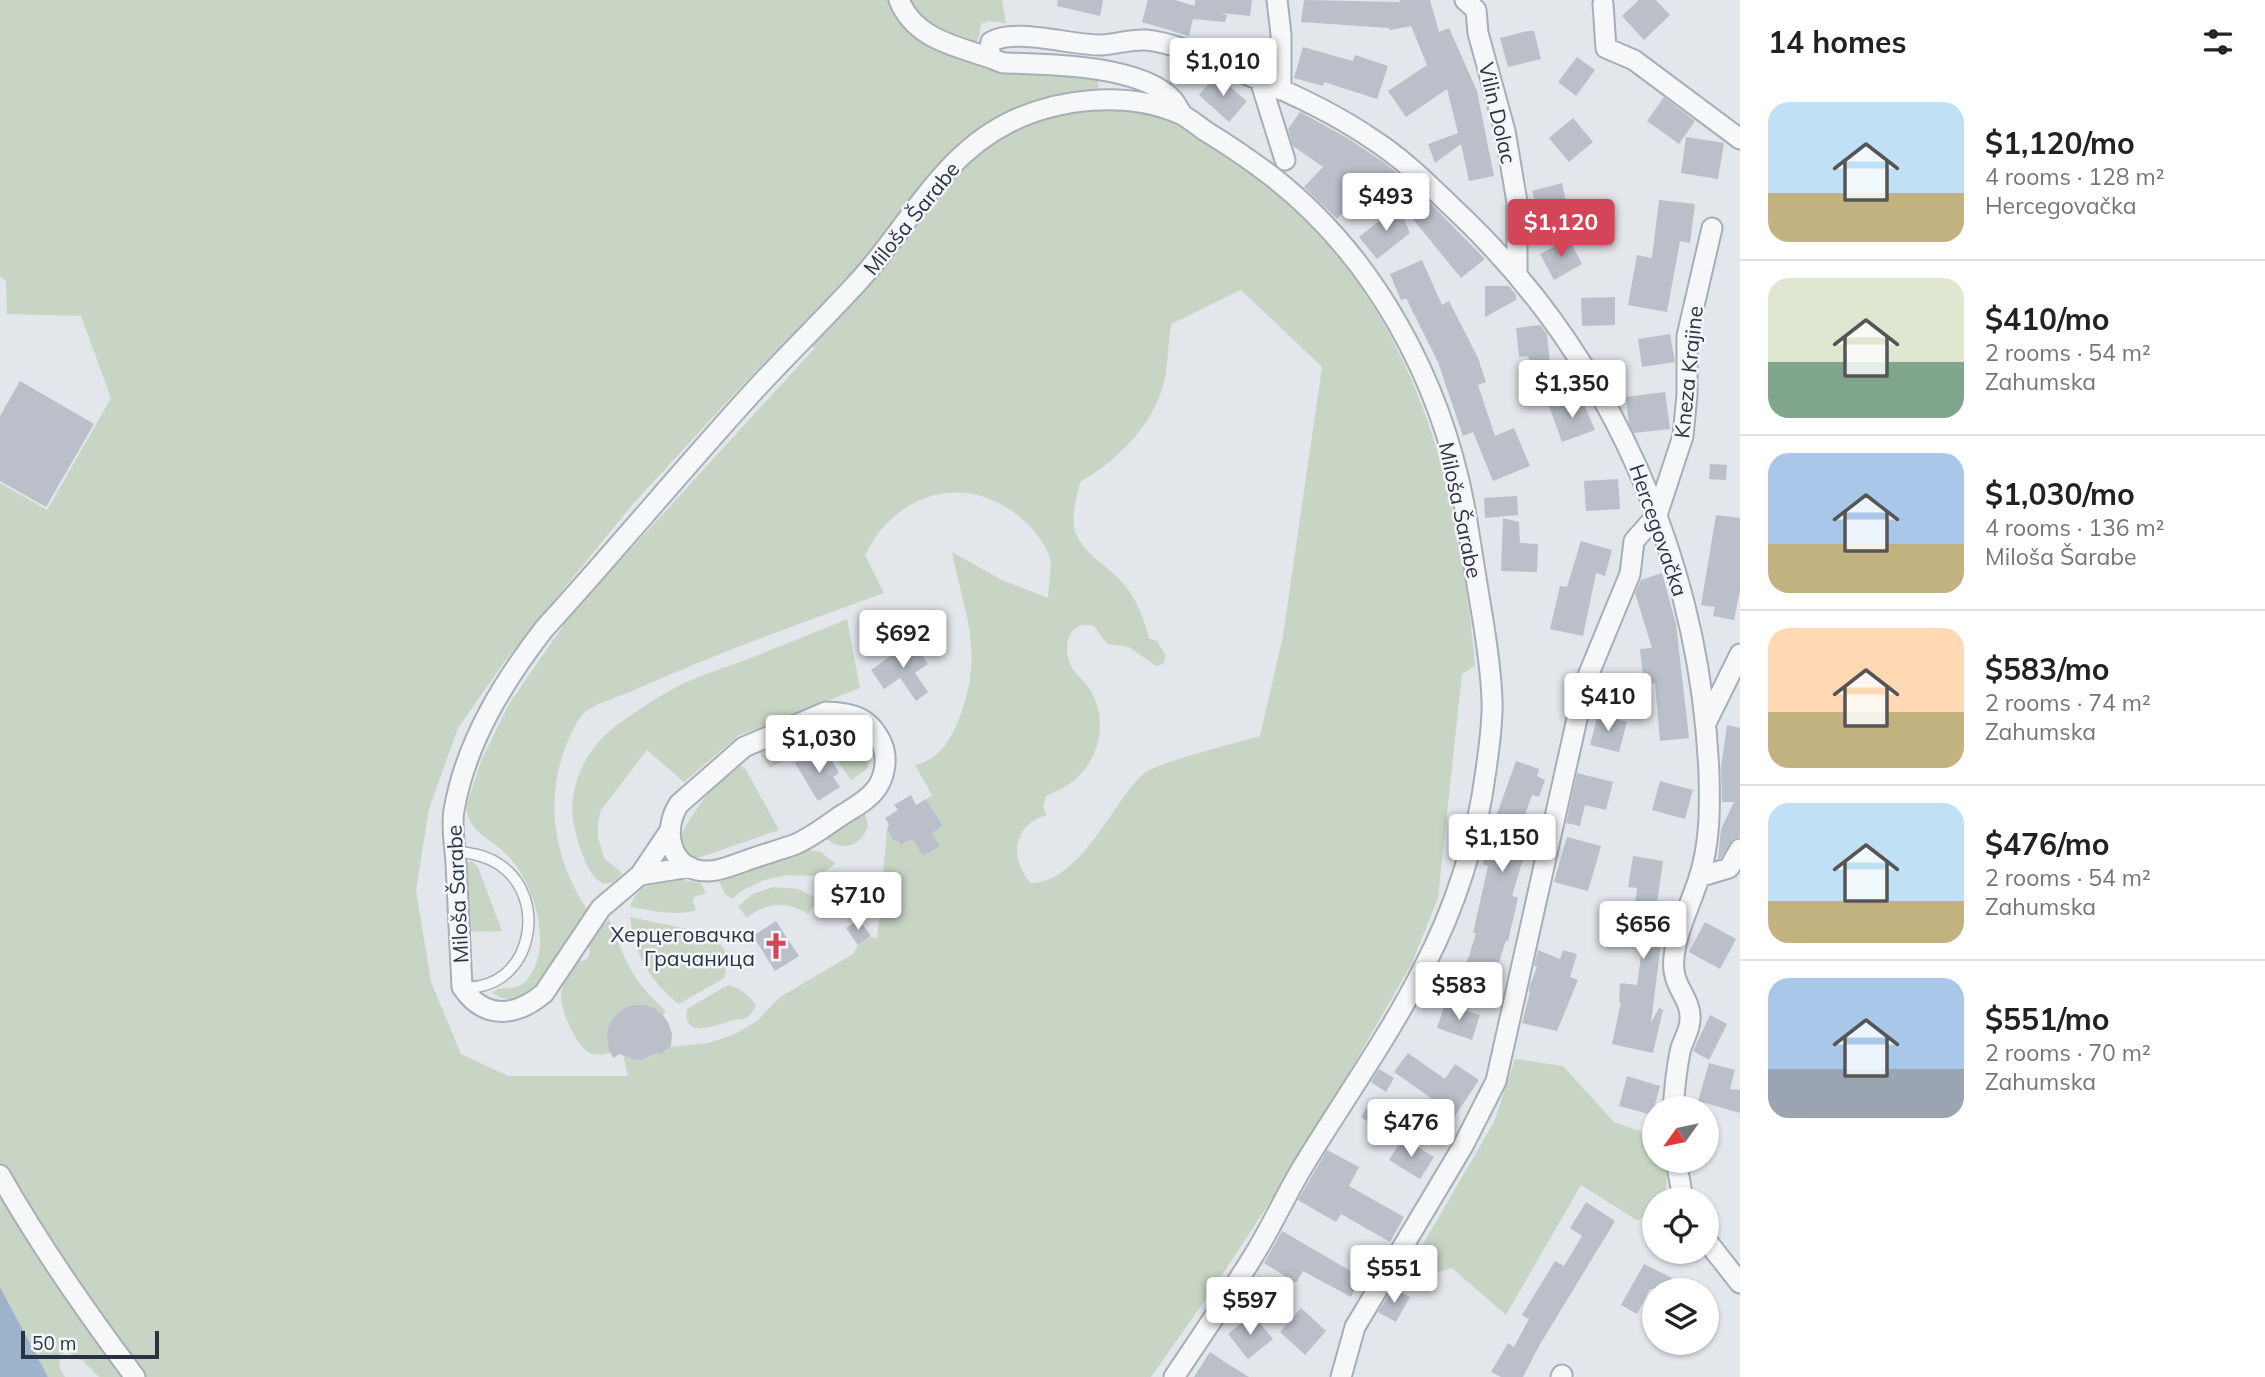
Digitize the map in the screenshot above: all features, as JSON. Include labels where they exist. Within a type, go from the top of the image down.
[{"type":"street","points":[[899,0],[908,17],[934,40],[1003,63],[1080,65],[1137,79],[1157,88],[1172,100],[1182,114]]},
{"type":"street","points":[[1277,0],[1281,34],[1281,90]]},
{"type":"street","name":"Vilin Dolac","points":[[1472,4],[1505,131],[1517,202],[1517,273]]},
{"type":"street","points":[[1602,4],[1606,48],[1634,60],[1740,139]]},
{"type":"street","name":"Hercegovačka","points":[[993,59],[989,51],[991,42],[1006,36],[1102,45],[1124,40],[1147,40],[1175,47],[1260,80],[1345,121],[1409,167],[1480,233],[1547,311],[1602,396],[1630,451],[1657,515],[1673,559],[1688,616],[1706,723],[1709,841],[1674,956],[1674,977],[1682,996],[1689,1004],[1691,1022],[1682,1046],[1674,1096]]},
{"type":"street","points":[[1260,80],[1285,160]]},
{"type":"street","name":"Miloša Šarabe","points":[[640,875],[601,908],[544,993],[528,1005],[508,1012],[488,1009],[473,1000],[462,987],[453,812],[475,741],[494,701],[518,662],[544,629],[752,393],[862,278],[944,171],[983,138],[1012,121],[1059,105],[1096,100],[1131,102],[1182,114],[1277,180],[1321,221],[1359,266],[1405,334],[1436,402],[1457,468],[1485,634],[1492,701],[1484,789],[1471,846],[1449,913],[1424,968],[1381,1043],[1300,1172],[1256,1251],[1174,1377]]},
{"type":"street","name":"Kneza Krajine","points":[[1657,515],[1683,436],[1688,395],[1687,336],[1712,228]]},
{"type":"street","points":[[1341,1377],[1355,1328],[1463,1146],[1496,1082],[1585,683],[1630,574],[1634,541],[1657,515]]},
{"type":"street","name":"Hercegovačka","points":[[1706,723],[1740,653]]},
{"type":"street","points":[[826,712],[848,713],[860,718],[875,730],[884,747],[885,769],[880,782],[864,801],[796,844],[722,869],[708,871],[690,867],[640,875],[668,832],[672,814],[679,804],[744,747],[826,712]]},
{"type":"street","points":[[668,832],[674,851],[690,867]]},
{"type":"street","points":[[1699,877],[1729,868],[1740,849]]},
{"type":"street","points":[[0,1175],[20,1212],[135,1377]]},
{"type":"street","points":[[1719,1256],[1740,1283]]},
{"type":"lane","points":[[455,851],[486,857],[506,870],[522,890],[529,915],[526,944],[513,965],[495,980],[474,988],[462,987]]},
{"type":"green space","points":[[0,0],[896,0],[932,45],[1098,74],[1098,107],[1157,116],[1191,128],[1221,147],[1267,185],[1318,233],[1360,286],[1394,343],[1421,403],[1441,465],[1457,531],[1475,666],[1462,674],[1438,898],[1412,963],[1305,1149],[1151,1377],[143,1377],[26,1211],[0,1163],[0,483],[47,510],[111,398],[81,316],[7,314],[6,281],[0,277]],"holes":[[[1241,290],[1322,367],[1283,636],[1260,736],[1150,769],[1131,787],[1080,856],[1049,880],[1031,883],[1019,863],[1017,853],[1021,834],[1036,819],[1047,815],[1043,807],[1046,796],[1071,783],[1086,768],[1099,737],[1097,704],[1090,689],[1072,667],[1068,656],[1070,635],[1079,626],[1094,626],[1108,644],[1129,647],[1156,666],[1163,664],[1166,656],[1157,641],[1149,638],[1145,623],[1128,589],[1087,551],[1077,535],[1074,515],[1080,482],[1123,450],[1146,423],[1162,391],[1171,324]],[[788,338],[815,348],[572,613],[509,704],[481,761],[466,807],[468,817],[477,831],[503,851],[519,870],[533,899],[540,932],[540,948],[529,977],[519,986],[492,993],[514,1000],[540,989],[589,912],[567,872],[560,851],[554,807],[560,763],[575,726],[588,710],[725,652],[884,593],[865,555],[893,517],[931,496],[973,494],[995,501],[1021,518],[1031,527],[1049,555],[1048,598],[1002,580],[952,552],[970,639],[970,679],[965,701],[949,740],[935,756],[915,765],[932,795],[926,799],[943,826],[932,833],[939,846],[923,856],[912,839],[901,845],[893,840],[887,829],[877,939],[871,937],[858,945],[853,954],[780,997],[757,1021],[735,1034],[709,1043],[670,1047],[660,1055],[657,1053],[645,1059],[632,1059],[623,1055],[628,1076],[508,1076],[461,1054],[431,982],[416,890],[429,809],[458,728],[505,661],[632,505]]]},
{"type":"green space","points":[[902,0],[1002,0],[1006,23],[988,21],[981,24],[974,46],[936,37]]},
{"type":"green space","points":[[847,619],[860,688],[738,736],[684,782],[647,750],[601,810],[598,823],[598,837],[604,858],[622,873],[612,883],[602,883],[593,875],[580,848],[572,808],[575,786],[583,766],[604,736],[678,686]]},
{"type":"green space","points":[[835,723],[852,728],[867,744],[867,769],[851,780],[821,740],[770,768],[760,753],[809,726]]},
{"type":"green space","points":[[739,765],[745,768],[779,830],[692,860],[676,842],[711,790]]},
{"type":"green space","points":[[864,810],[868,826],[855,843],[849,846],[836,845],[824,836]]},
{"type":"green space","points":[[808,850],[821,852],[836,864],[817,876],[788,875],[764,880],[743,890],[732,899],[725,894],[717,877]]},
{"type":"green space","points":[[471,861],[478,867],[502,931],[467,932],[464,864]]},
{"type":"green space","points":[[671,878],[701,883],[706,894],[695,896],[693,901],[696,910],[672,913],[630,907],[636,895],[646,886]]},
{"type":"green space","points":[[773,887],[798,889],[818,899],[808,914],[792,907],[777,905],[762,909],[747,918],[738,906],[753,894]]},
{"type":"green space","points":[[630,917],[695,931],[715,939],[726,954],[724,978],[679,1004],[660,986],[645,966],[635,943]]},
{"type":"green space","points":[[609,919],[630,969],[666,1011],[663,1015],[654,1008],[623,1009],[609,1025],[611,1053],[595,1054],[585,1049],[574,1035],[563,1009],[561,995],[565,981],[577,960],[588,958],[590,952],[587,944]]},
{"type":"green space","points":[[728,985],[744,992],[753,1002],[756,1006],[750,1014],[742,1019],[712,1027],[696,1028],[690,1025],[687,1009]]},
{"type":"green space","points":[[1515,1059],[1563,1066],[1614,1122],[1642,1132],[1642,1173],[1668,1173],[1666,1187],[1642,1187],[1642,1218],[1638,1221],[1581,1185],[1506,1315],[1452,1268],[1432,1274],[1412,1263],[1494,1122]]},
{"type":"green space","points":[[0,1187],[128,1377],[99,1377],[82,1360],[66,1351],[59,1357],[60,1369],[65,1377],[48,1377],[0,1287]]},
{"type":"water","points":[[0,1287],[48,1377],[0,1377]]},
{"type":"building","points":[[1058,0],[1103,0],[1100,16],[1057,6]]},
{"type":"building","points":[[1148,0],[1175,0],[1195,6],[1195,0],[1252,0],[1250,16],[1221,13],[1227,15],[1225,22],[1193,19],[1189,36],[1142,22]]},
{"type":"building","points":[[1304,0],[1430,0],[1439,32],[1449,28],[1477,91],[1494,176],[1469,181],[1461,144],[1435,163],[1428,144],[1458,133],[1447,89],[1406,117],[1388,91],[1427,65],[1411,26],[1390,30],[1301,22]]},
{"type":"building","points":[[1639,0],[1656,0],[1670,15],[1644,40],[1622,16]]},
{"type":"building","points":[[1534,31],[1541,59],[1508,67],[1500,38]]},
{"type":"building","points":[[1303,47],[1353,61],[1355,55],[1388,66],[1377,99],[1324,82],[1323,86],[1294,78]]},
{"type":"building","points":[[1577,57],[1595,70],[1576,96],[1558,82]]},
{"type":"building","points":[[1216,75],[1247,101],[1229,122],[1199,95]]},
{"type":"building","points":[[1664,97],[1695,121],[1679,144],[1647,121]]},
{"type":"building","points":[[1300,112],[1349,139],[1386,164],[1425,198],[1485,259],[1461,278],[1398,201],[1394,204],[1373,183],[1337,219],[1304,187],[1323,167],[1293,146],[1288,129]]},
{"type":"building","points":[[1573,118],[1593,142],[1569,162],[1549,138]]},
{"type":"building","points":[[1686,137],[1724,143],[1718,179],[1681,173]]},
{"type":"building","points":[[1562,183],[1569,216],[1541,224],[1532,191]]},
{"type":"building","points":[[1659,200],[1695,204],[1690,243],[1680,241],[1667,312],[1628,305],[1637,255],[1652,258]]},
{"type":"building","points":[[1398,206],[1410,233],[1377,259],[1359,237]]},
{"type":"building","points":[[1569,239],[1582,264],[1554,280],[1540,254]]},
{"type":"building","points":[[1422,260],[1442,305],[1449,301],[1478,358],[1486,382],[1478,385],[1495,436],[1514,428],[1530,466],[1493,481],[1473,432],[1463,436],[1438,362],[1406,298],[1401,300],[1390,274]]},
{"type":"building","points":[[1485,286],[1509,286],[1516,295],[1516,300],[1485,317]]},
{"type":"building","points":[[1615,297],[1615,325],[1582,326],[1581,298]]},
{"type":"building","points":[[1540,325],[1547,334],[1550,365],[1564,360],[1573,378],[1539,384],[1528,356],[1519,357],[1516,328]]},
{"type":"building","points":[[1670,334],[1675,362],[1642,367],[1638,339]]},
{"type":"building","points":[[20,381],[94,424],[46,507],[0,481],[0,416]]},
{"type":"building","points":[[1665,392],[1670,429],[1634,433],[1629,425],[1626,397]]},
{"type":"building","points":[[1583,402],[1595,430],[1562,442],[1549,406]]},
{"type":"building","points":[[1710,464],[1727,465],[1726,480],[1709,479]]},
{"type":"building","points":[[1618,479],[1620,509],[1586,511],[1584,481]]},
{"type":"building","points":[[1517,496],[1518,515],[1485,518],[1484,498]]},
{"type":"building","points":[[1716,515],[1740,518],[1740,590],[1734,620],[1713,616],[1715,607],[1701,605]]},
{"type":"building","points":[[1503,518],[1519,522],[1520,543],[1538,544],[1537,572],[1501,571]]},
{"type":"building","points":[[1581,541],[1612,550],[1605,576],[1596,573],[1583,636],[1550,629],[1560,586],[1567,587]]},
{"type":"building","points":[[1662,573],[1676,624],[1689,738],[1660,741],[1655,683],[1644,684],[1640,649],[1652,648],[1635,593],[1641,580]]},
{"type":"building","points":[[912,641],[928,664],[915,673],[928,692],[916,701],[900,678],[884,689],[871,670]]},
{"type":"building","points":[[1598,714],[1627,722],[1619,752],[1590,745]]},
{"type":"building","points":[[1727,725],[1740,728],[1740,837],[1733,839],[1718,859],[1721,829],[1734,802],[1722,802],[1721,767]]},
{"type":"building","points":[[816,750],[823,762],[830,757],[839,773],[833,777],[840,787],[818,801],[795,763]]},
{"type":"building","points":[[1516,761],[1539,769],[1537,776],[1545,780],[1539,797],[1532,795],[1520,829],[1531,832],[1512,896],[1518,898],[1508,941],[1506,940],[1492,984],[1463,975],[1476,933],[1473,933],[1488,866],[1483,864]]},
{"type":"building","points":[[1577,773],[1613,782],[1606,810],[1585,805],[1580,826],[1566,823]]},
{"type":"building","points":[[1660,781],[1693,790],[1685,819],[1652,810]]},
{"type":"building","points":[[911,795],[916,805],[926,799],[943,826],[932,833],[940,846],[923,856],[912,839],[901,845],[893,840],[887,829],[889,824],[885,818],[898,810],[894,805]]},
{"type":"building","points":[[1567,837],[1601,846],[1588,891],[1554,882]]},
{"type":"building","points":[[1633,856],[1663,861],[1656,909],[1665,910],[1651,1023],[1659,1008],[1663,1010],[1653,1053],[1612,1044],[1621,1002],[1620,983],[1637,985],[1643,941],[1631,939],[1637,888],[1628,887]]},
{"type":"building","points":[[859,920],[871,936],[858,945],[846,928]]},
{"type":"building","name":"Херцеговачка Грачаница","points":[[776,921],[799,956],[775,971],[753,936]]},
{"type":"building","points":[[1705,922],[1736,939],[1720,969],[1689,952]]},
{"type":"building","points":[[1538,950],[1560,959],[1563,950],[1577,954],[1570,977],[1578,980],[1557,1031],[1522,1023],[1530,985],[1537,967],[1534,966]]},
{"type":"building","points":[[1445,1004],[1480,1015],[1472,1040],[1437,1028]]},
{"type":"building","points":[[633,1005],[654,1008],[669,1024],[671,1046],[660,1055],[657,1053],[642,1060],[620,1054],[613,1058],[608,1046],[609,1025],[623,1009]]},
{"type":"building","points":[[1710,1015],[1727,1024],[1709,1060],[1693,1051]]},
{"type":"building","points":[[1408,1053],[1445,1079],[1455,1064],[1479,1080],[1453,1119],[1429,1102],[1431,1098],[1394,1072]]},
{"type":"building","points":[[1709,1063],[1735,1070],[1730,1089],[1740,1090],[1740,1113],[1719,1107],[1719,1096],[1699,1096]]},
{"type":"building","points":[[1379,1069],[1394,1078],[1386,1092],[1371,1082]]},
{"type":"building","points":[[1627,1076],[1660,1086],[1657,1096],[1642,1096],[1642,1112],[1619,1106]]},
{"type":"building","points":[[1373,1098],[1405,1119],[1393,1138],[1361,1117]]},
{"type":"building","points":[[1403,1138],[1434,1157],[1420,1179],[1389,1160]]},
{"type":"building","points":[[1327,1150],[1359,1167],[1349,1186],[1404,1217],[1390,1242],[1341,1214],[1336,1222],[1298,1200]]},
{"type":"building","points":[[1586,1202],[1615,1221],[1523,1377],[1501,1377],[1491,1372],[1508,1343],[1514,1347],[1529,1319],[1522,1315],[1555,1261],[1564,1266],[1582,1236],[1570,1228]]},
{"type":"building","points":[[1282,1231],[1361,1277],[1351,1297],[1303,1271],[1296,1283],[1264,1263]]},
{"type":"building","points":[[1644,1264],[1672,1278],[1642,1278],[1642,1304],[1637,1314],[1621,1305]]},
{"type":"building","points":[[1393,1288],[1410,1297],[1396,1322],[1378,1312]]},
{"type":"building","points":[[1301,1308],[1326,1331],[1305,1355],[1280,1332]]},
{"type":"building","points":[[1252,1314],[1273,1339],[1248,1359],[1228,1334]]},
{"type":"building","points":[[1210,1352],[1228,1364],[1249,1377],[1194,1377]]},
{"type":"place","name":"Херцеговачка Грачаница","points":[[776,946]]}]
